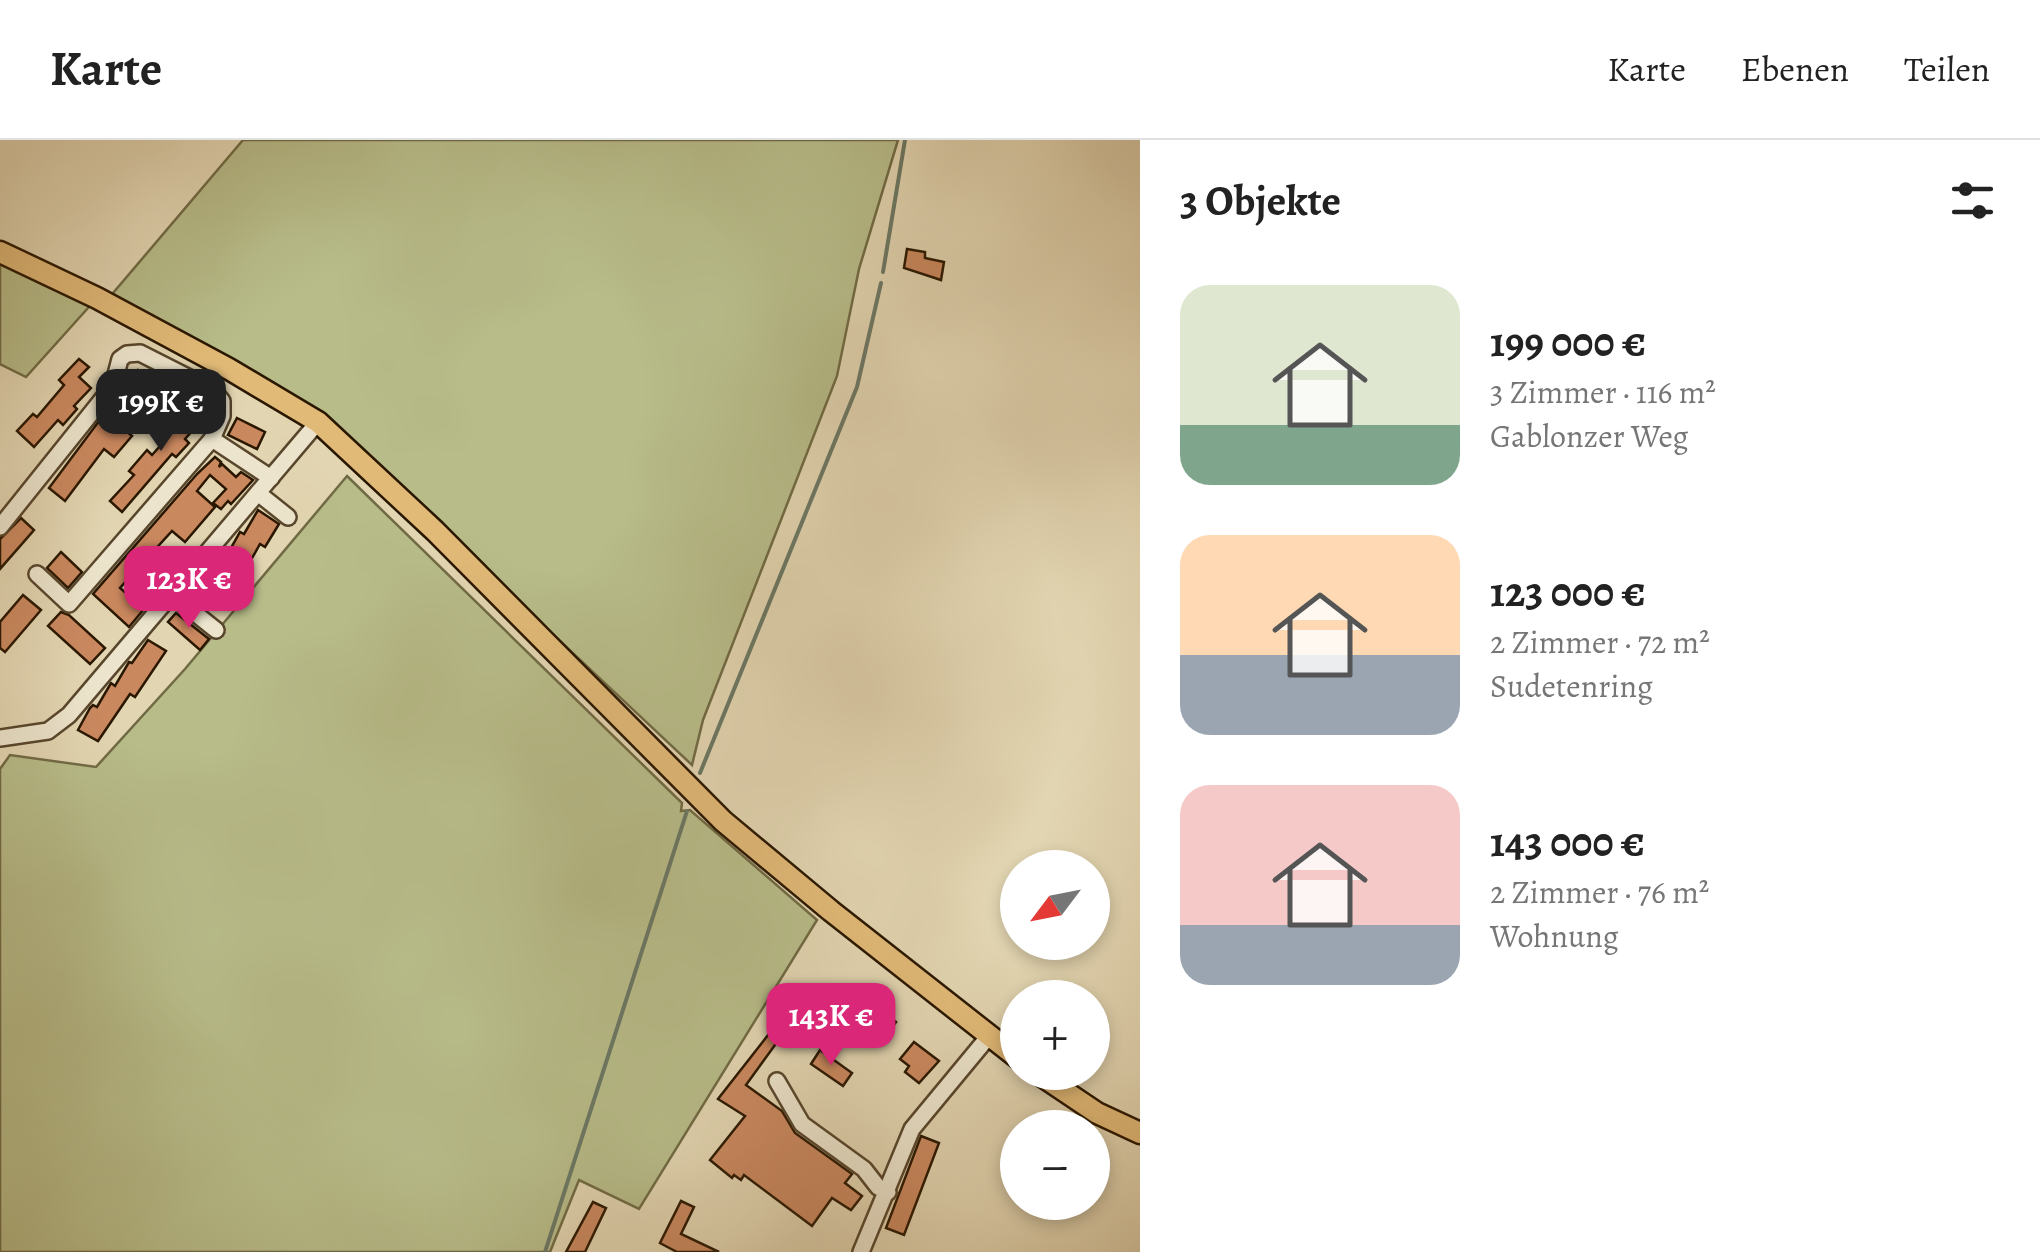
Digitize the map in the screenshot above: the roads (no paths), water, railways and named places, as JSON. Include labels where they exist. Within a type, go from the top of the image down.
[{"type":"main road","points":[[0,252],[97,298],[318,422],[435,531],[694,793],[830,911],[1000,1044]]},
{"type":"main road","points":[[1063,1090],[1097,1113],[1140,1132]]},
{"type":"street","points":[[0,527],[113,386],[120,359],[127,354],[140,354],[212,390],[222,401],[222,416],[212,440],[68,604],[37,574]]},
{"type":"street","points":[[0,738],[48,731],[70,716],[318,422]]},
{"type":"street","points":[[212,440],[271,478]]},
{"type":"street","points":[[258,493],[288,517]]},
{"type":"street","points":[[171,594],[216,630]]},
{"type":"street","points":[[861,1252],[912,1129],[989,1036]]},
{"type":"street","points":[[777,1081],[802,1124],[864,1168],[878,1187],[888,1192]]},
{"type":"waterway","points":[[883,272],[905,140]]},
{"type":"waterway","points":[[700,773],[857,387],[881,283]]},
{"type":"waterway","points":[[545,1252],[687,811]]}]
